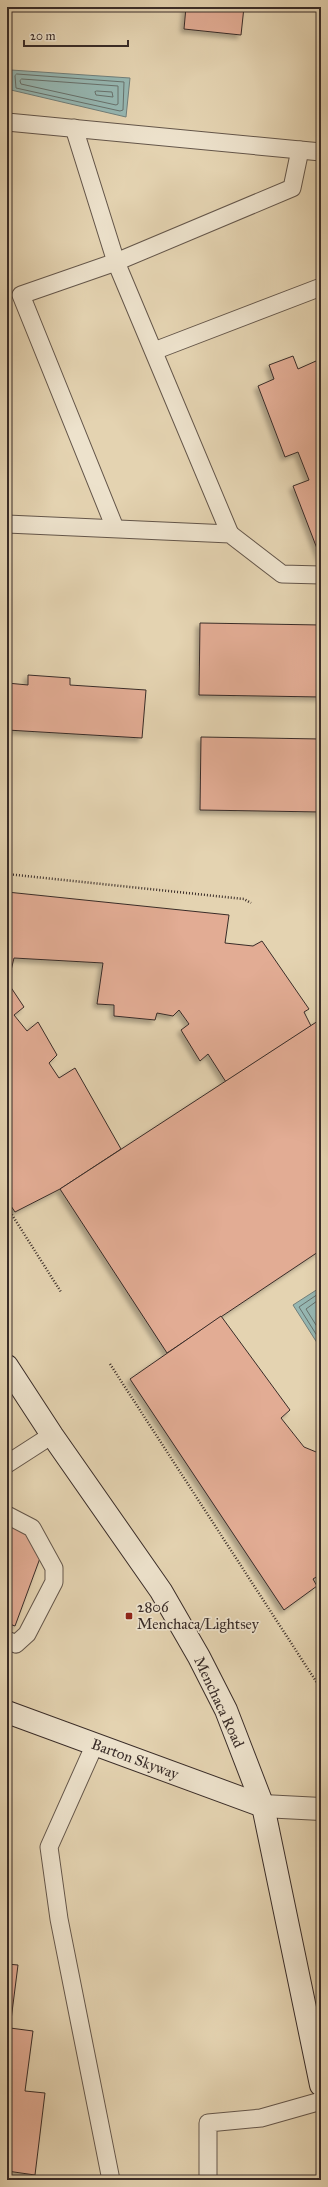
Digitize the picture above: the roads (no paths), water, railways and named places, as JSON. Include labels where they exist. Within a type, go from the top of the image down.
[{"type":"main road","name":"Menchaca Road","points":[[7,1366],[52,1435],[161,1591],[226,1710],[263,1806],[321,2085]]},
{"type":"main road","name":"Barton Skyway","points":[[7,1712],[263,1806],[321,1809]]},
{"type":"lane","points":[[7,122],[321,152]]},
{"type":"lane","points":[[74,128],[116,262],[230,534],[282,574],[321,575]]},
{"type":"lane","points":[[115,528],[21,295],[116,262],[292,188],[300,150]]},
{"type":"lane","points":[[154,351],[321,287]]},
{"type":"lane","points":[[7,524],[230,534]]},
{"type":"lane","points":[[7,1464],[52,1435]]},
{"type":"lane","points":[[7,1516],[32,1528],[54,1568],[54,1582],[28,1634],[16,1644],[7,1640]]},
{"type":"lane","points":[[95,1744],[49,1847],[59,1918],[111,2180]]},
{"type":"lane","points":[[208,2180],[208,2123],[261,2118],[321,2101]]},
{"type":"water","points":[[11,70],[130,78],[126,117],[11,90]]},
{"type":"water","points":[[321,1287],[321,1349],[293,1305]]},
{"type":"place","name":"2806 Menchaca/Lightsey","points":[[129,1616]]}]
